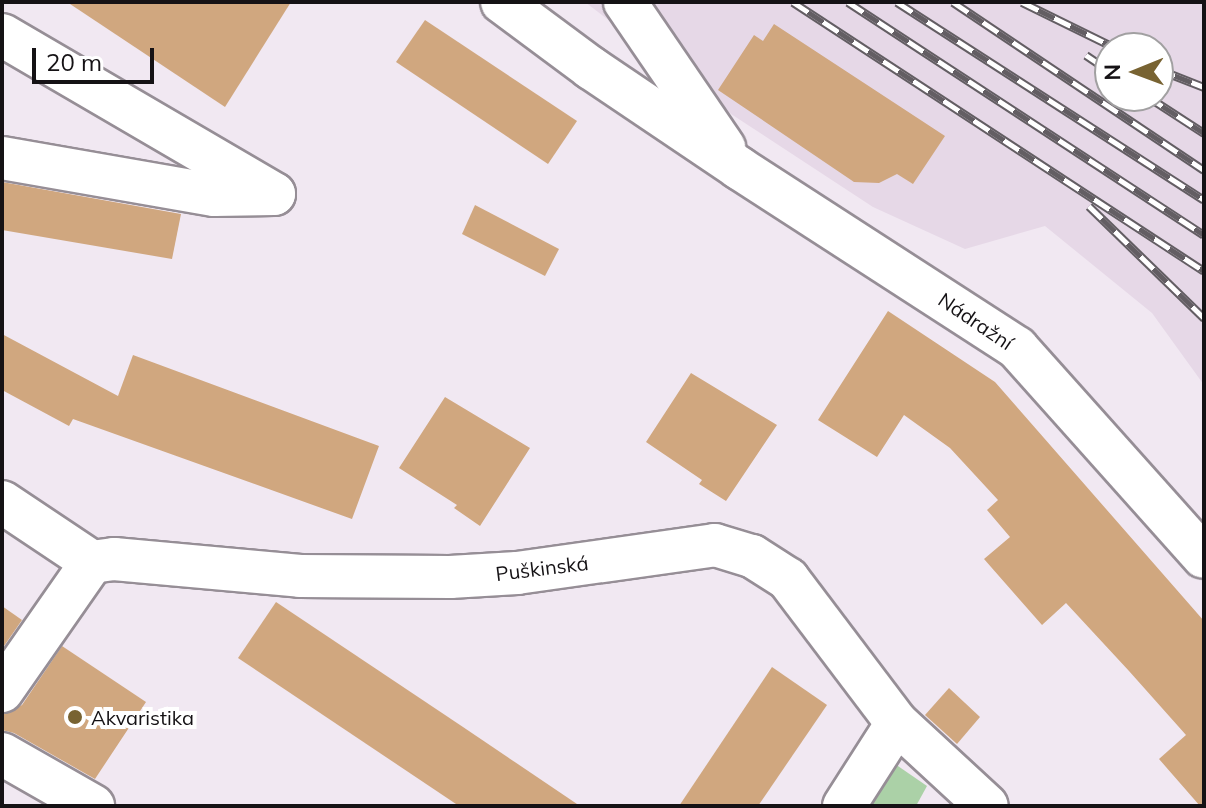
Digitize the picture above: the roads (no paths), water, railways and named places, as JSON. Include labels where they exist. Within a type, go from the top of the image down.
[{"type":"street","name":"Nádražní","points":[[502,2],[591,68],[739,168],[1017,348],[1204,557]]},
{"type":"street","name":"Nádražní","points":[[625,2],[739,168]]},
{"type":"street","points":[[2,35],[274,194],[214,195],[2,158]]},
{"type":"street","points":[[2,502],[92,562],[2,691]]},
{"type":"street","name":"Puškinská","points":[[92,562],[114,559],[300,576],[450,577],[517,573],[715,545],[752,556],[788,579],[897,723],[987,806]]},
{"type":"street","points":[[844,806],[897,723]]},
{"type":"street","points":[[2,754],[93,806]]},
{"type":"railway","points":[[793,2],[1204,271]]},
{"type":"railway","points":[[848,2],[1204,235]]},
{"type":"railway","points":[[897,2],[1204,200]]},
{"type":"railway","points":[[953,2],[1204,170]]},
{"type":"railway","points":[[1022,2],[1094,37]]},
{"type":"railway","points":[[1086,55],[1094,60]]},
{"type":"railway","points":[[1174,75],[1204,87]]},
{"type":"railway","points":[[1172,112],[1204,133]]},
{"type":"railway","points":[[1089,206],[1204,318]]},
{"type":"place","name":"Akvaristika","points":[[75,717]]}]
